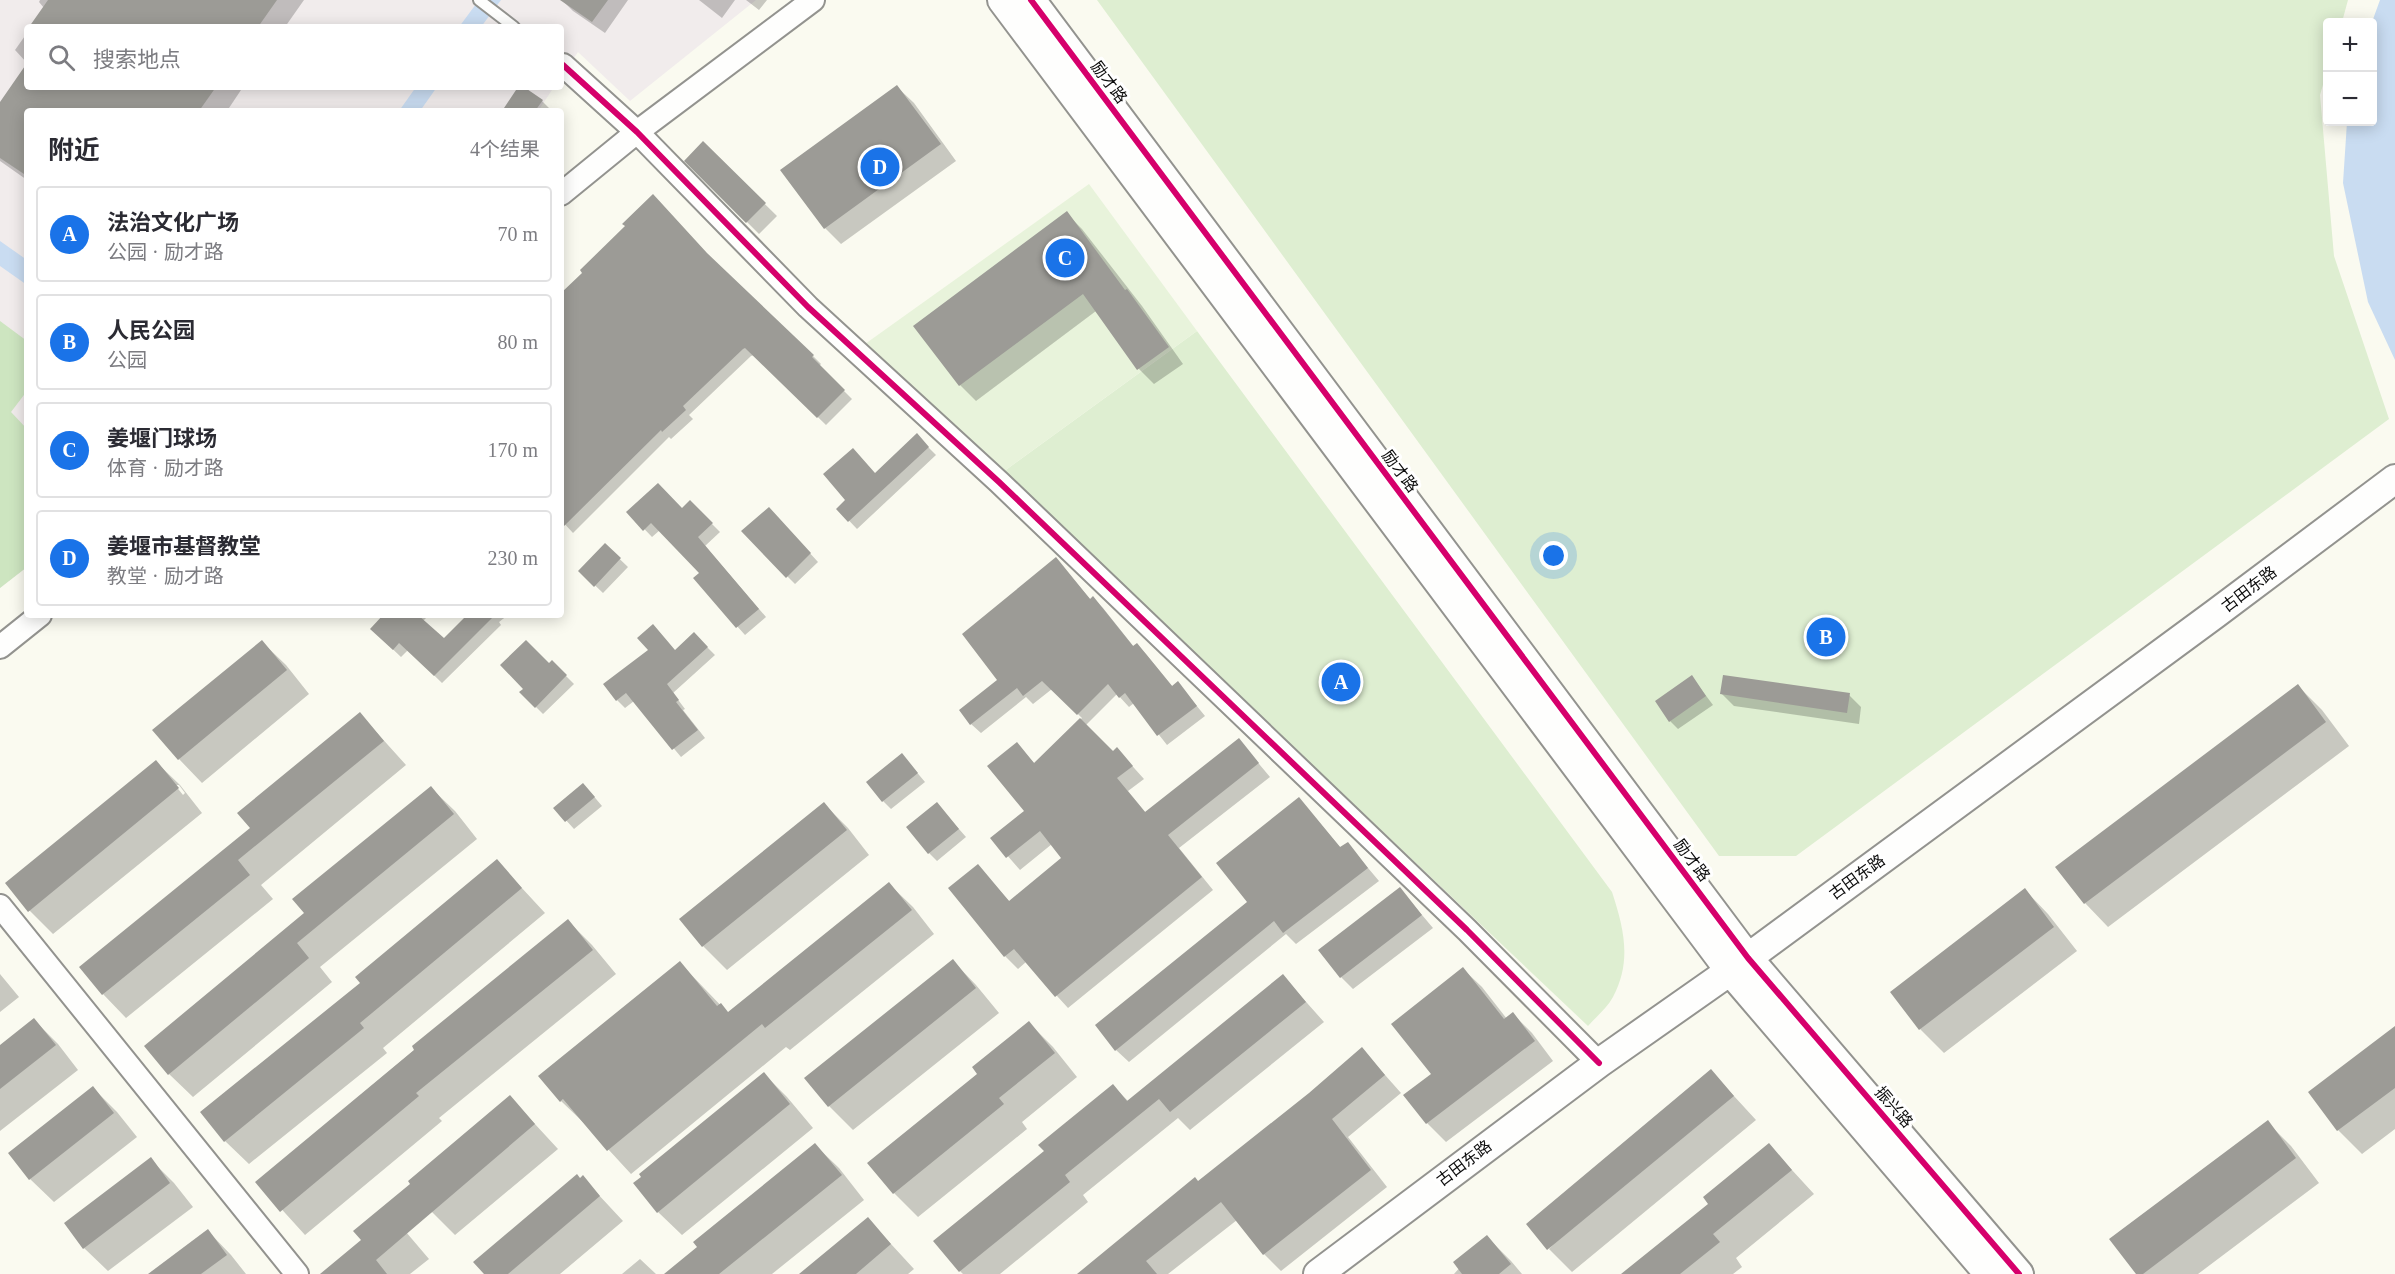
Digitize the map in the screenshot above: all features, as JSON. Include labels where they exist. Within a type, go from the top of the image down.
[{"type":"street","points":[[564,192],[637,132],[813,0]]},
{"type":"street","points":[[1002,0],[1739,965],[1989,1274]]},
{"type":"street","name":"励才路","points":[[1031,0],[1739,965]]},
{"type":"street","points":[[564,67],[637,132],[808,307],[1016,498],[1467,930],[1599,1064]]},
{"type":"street","name":"古田东路","points":[[1318,1274],[1599,1064],[1739,965],[2395,479]]},
{"type":"street","points":[[0,647],[36,618]]},
{"type":"street","points":[[0,906],[297,1274]]},
{"type":"street","name":"振兴路","points":[[1739,965],[2019,1274]]},
{"type":"lane","points":[[479,0],[510,24]]},
{"type":"shaded area","points":[[0,0],[756,0],[630,101],[578,52],[564,73],[564,24],[24,24],[24,90],[552,90],[540,108],[24,108],[24,569],[0,588]]},
{"type":"green space","points":[[1097,0],[2348,0],[2343,18],[2323,18],[2323,85],[2320,95],[2334,256],[2389,419],[1796,856],[1719,856]]},
{"type":"green space","points":[[1089,184],[1197,331],[1003,472],[865,344]]},
{"type":"green space","points":[[0,321],[24,339],[24,395],[11,412],[24,426],[24,569],[0,588]]},
{"type":"green space","points":[[1197,331],[1612,892],[1623,932],[1623,971],[1611,1001],[1588,1026],[1003,472]]},
{"type":"water","points":[[479,0],[501,0],[483,24],[461,24]]},
{"type":"water","points":[[2380,0],[2395,0],[2395,360],[2368,302],[2343,183],[2347,126],[2377,126],[2377,18],[2373,18]]},
{"type":"water","points":[[414,90],[435,90],[422,108],[401,108]]},
{"type":"water","points":[[0,241],[24,258],[24,283],[0,266]]},
{"type":"building","points":[[48,0],[277,0],[260,24],[31,24]]},
{"type":"building","points":[[560,0],[608,0],[592,22]]},
{"type":"building","points":[[24,67],[24,90],[214,90],[201,108],[24,108],[24,174],[0,158],[0,102]]},
{"type":"building","points":[[897,85],[941,144],[824,229],[780,170]]},
{"type":"building","points":[[516,90],[528,90],[543,100],[537,108],[504,108]]},
{"type":"building","points":[[703,141],[766,203],[746,223],[684,161]]},
{"type":"building","points":[[653,194],[707,253],[814,355],[812,357],[845,390],[817,418],[745,348],[683,406],[686,410],[662,432],[661,430],[564,526],[564,290],[582,273],[580,270],[625,226],[622,224]]},
{"type":"building","points":[[1067,211],[1169,347],[1137,370],[1083,294],[959,386],[913,326]]},
{"type":"building","points":[[917,433],[929,447],[848,522],[836,509],[845,500],[823,474],[853,448],[875,473]]},
{"type":"building","points":[[658,483],[682,508],[690,500],[713,523],[698,537],[759,609],[736,628],[693,578],[699,573],[651,523],[643,531],[626,512]]},
{"type":"building","points":[[769,507],[811,553],[786,578],[741,531]]},
{"type":"building","points":[[605,543],[621,558],[594,587],[578,571]]},
{"type":"building","points":[[1056,557],[1090,599],[1093,596],[1133,646],[1137,643],[1172,686],[1178,681],[1197,706],[1157,736],[1125,693],[1119,698],[1108,684],[1077,715],[1042,681],[1023,696],[1017,688],[970,725],[959,710],[997,680],[962,634]]},
{"type":"building","points":[[380,618],[421,618],[444,638],[464,618],[492,618],[434,676],[399,643],[393,650],[370,629]]},
{"type":"building","points":[[653,624],[675,650],[694,632],[708,647],[667,684],[679,700],[676,702],[698,730],[672,750],[626,693],[616,701],[603,684],[648,650],[637,638]]},
{"type":"building","points":[[262,640],[287,670],[178,760],[152,730]]},
{"type":"building","points":[[526,640],[549,663],[552,660],[567,675],[535,708],[519,692],[523,689],[500,665]]},
{"type":"building","points":[[1692,675],[1706,696],[1669,722],[1655,701]]},
{"type":"building","points":[[1723,675],[1850,693],[1847,713],[1720,694]]},
{"type":"building","points":[[2298,684],[2326,722],[2084,904],[2055,867]]},
{"type":"building","points":[[360,712],[384,741],[238,860],[250,875],[102,995],[79,967],[250,828],[237,813]]},
{"type":"building","points":[[1080,718],[1113,751],[1117,747],[1133,766],[1117,778],[1145,812],[1239,738],[1259,763],[1168,835],[1202,877],[1055,997],[1014,949],[1004,957],[948,888],[978,864],[1009,901],[1061,858],[1040,831],[1006,858],[990,838],[1024,811],[987,766],[1017,742],[1034,763]]},
{"type":"building","points":[[902,753],[918,773],[882,802],[866,782]]},
{"type":"building","points":[[156,760],[179,788],[28,912],[5,883]]},
{"type":"building","points":[[583,783],[595,797],[565,822],[553,808]]},
{"type":"building","points":[[431,786],[454,814],[297,943],[309,958],[168,1075],[144,1046],[304,913],[292,899]]},
{"type":"building","points":[[1299,797],[1340,847],[1348,842],[1368,868],[1283,933],[1274,921],[1115,1051],[1095,1025],[1247,902],[1216,863]]},
{"type":"building","points":[[824,802],[847,830],[702,947],[679,919]]},
{"type":"building","points":[[937,802],[959,829],[928,854],[906,827]]},
{"type":"building","points":[[497,859],[522,888],[360,1023],[364,1028],[224,1142],[200,1112],[360,983],[355,977]]},
{"type":"building","points":[[889,882],[912,910],[765,1028],[762,1024],[607,1151],[563,1099],[560,1102],[538,1076],[680,961],[717,1006],[721,1003],[728,1012]]},
{"type":"building","points":[[1400,887],[1422,915],[1340,978],[1318,950]]},
{"type":"building","points":[[2025,888],[2054,927],[1919,1030],[1890,992]]},
{"type":"building","points":[[568,919],[593,950],[416,1093],[419,1096],[280,1212],[255,1182],[414,1050],[412,1046]]},
{"type":"building","points":[[953,959],[976,988],[828,1107],[804,1078]]},
{"type":"building","points":[[1463,967],[1504,1019],[1513,1012],[1535,1041],[1426,1124],[1403,1095],[1431,1074],[1391,1024]]},
{"type":"building","points":[[1283,974],[1306,1002],[1170,1112],[1159,1099],[1065,1175],[1070,1182],[959,1272],[933,1241],[1044,1151],[1038,1145],[1113,1084],[1127,1101]]},
{"type":"building","points":[[34,1018],[56,1045],[0,1089],[0,1045]]},
{"type":"building","points":[[1029,1021],[1055,1053],[999,1098],[1004,1104],[893,1194],[867,1163],[977,1074],[972,1067]]},
{"type":"building","points":[[2395,1026],[2395,1088],[2337,1131],[2308,1092]]},
{"type":"building","points":[[1362,1047],[1385,1075],[1332,1119],[1371,1170],[1263,1255],[1221,1202],[1146,1261],[1157,1274],[1077,1274],[1195,1177],[1198,1181],[1309,1093]]},
{"type":"building","points":[[1711,1069],[1734,1096],[1547,1250],[1526,1224]]},
{"type":"building","points":[[764,1072],[790,1104],[657,1213],[633,1183],[641,1177],[639,1174]]},
{"type":"building","points":[[93,1086],[114,1113],[29,1180],[8,1153]]},
{"type":"building","points":[[510,1095],[535,1124],[376,1260],[387,1274],[320,1274],[361,1240],[353,1231]]},
{"type":"building","points":[[2268,1120],[2296,1158],[2143,1274],[2136,1274],[2109,1239]]},
{"type":"building","points":[[815,1143],[842,1175],[719,1274],[664,1274],[697,1247],[693,1242]]},
{"type":"building","points":[[1769,1143],[1792,1170],[1713,1234],[1720,1242],[1680,1274],[1621,1274],[1708,1204],[1703,1197]]},
{"type":"building","points":[[151,1157],[170,1183],[83,1249],[64,1223]]},
{"type":"building","points":[[577,1174],[580,1178],[583,1175],[600,1196],[508,1274],[484,1274],[473,1262]]},
{"type":"building","points":[[868,1217],[891,1244],[856,1274],[799,1274]]},
{"type":"building","points":[[208,1229],[227,1255],[201,1274],[148,1274]]},
{"type":"building","points":[[1487,1235],[1511,1264],[1499,1274],[1462,1274],[1453,1262]]},
{"type":"cycle path","points":[[1031,0],[1748,958],[2019,1274]]},
{"type":"cycle path","points":[[564,66],[637,132],[808,307],[999,482],[1467,930],[1599,1063]]},
{"type":"place","name":"姜堰市基督教堂","points":[[880,167]]},
{"type":"place","name":"姜堰门球场","points":[[1065,258]]},
{"type":"place","name":"人民公园","points":[[1826,637]]},
{"type":"place","name":"法治文化广场","points":[[1341,682]]}]
